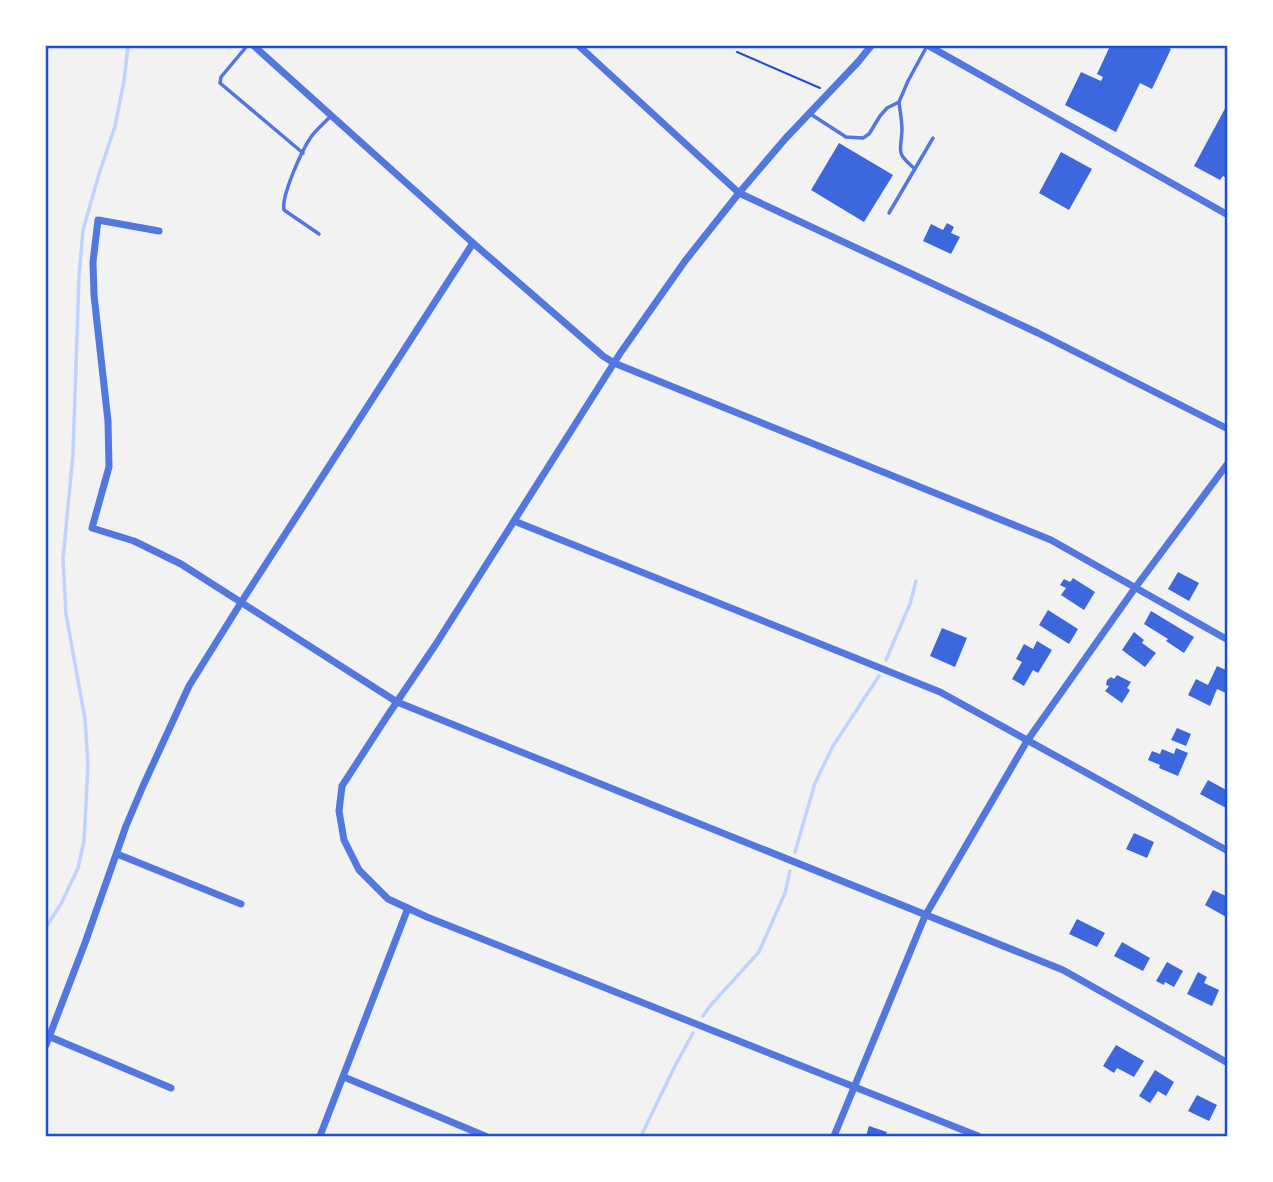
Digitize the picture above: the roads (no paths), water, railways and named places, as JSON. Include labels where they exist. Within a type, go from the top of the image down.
[{"type":"street","points":[[254,46],[473,243],[614,363],[1051,540],[1227,640]]},
{"type":"street","points":[[579,46],[739,193],[1038,333],[1227,429]]},
{"type":"street","points":[[872,46],[739,193],[685,261],[614,363],[342,786],[339,811],[344,840],[359,870],[388,900],[978,1136]]},
{"type":"street","points":[[928,46],[1227,215]]},
{"type":"street","points":[[159,231],[98,220],[93,262],[94,295],[108,421],[109,467],[92,528],[134,541],[181,564],[397,702],[1063,970],[1227,1063]]},
{"type":"street","points":[[46,1045],[126,826],[189,687],[473,243]]},
{"type":"street","points":[[834,1136],[925,916],[1027,741],[1227,463]]},
{"type":"street","points":[[514,521],[940,692],[1227,851]]},
{"type":"street","points":[[117,854],[241,904]]},
{"type":"street","points":[[320,1136],[408,908]]},
{"type":"street","points":[[48,1036],[171,1088]]},
{"type":"street","points":[[344,1077],[485,1136]]},
{"type":"lane","points":[[247,46],[221,77],[220,83],[303,153]]},
{"type":"lane","points":[[915,169],[905,161],[899,149],[902,129],[899,102],[928,46]]},
{"type":"lane","points":[[809,113],[846,136],[863,138],[869,134],[887,108],[899,102]]},
{"type":"lane","points":[[319,234],[284,210],[282,203],[313,135],[332,115]]},
{"type":"lane","points":[[889,213],[933,138]]},
{"type":"waterway","points":[[46,927],[61,904],[78,868],[84,841],[88,765],[85,719],[66,614],[63,559],[73,454],[83,230],[115,126],[128,46]]},
{"type":"waterway","points":[[886,660],[910,604],[916,581]]},
{"type":"waterway","points":[[795,852],[815,783],[833,746],[879,676]]},
{"type":"waterway","points":[[703,1016],[759,952],[785,893],[790,871]]},
{"type":"waterway","points":[[641,1136],[693,1033]]}]
